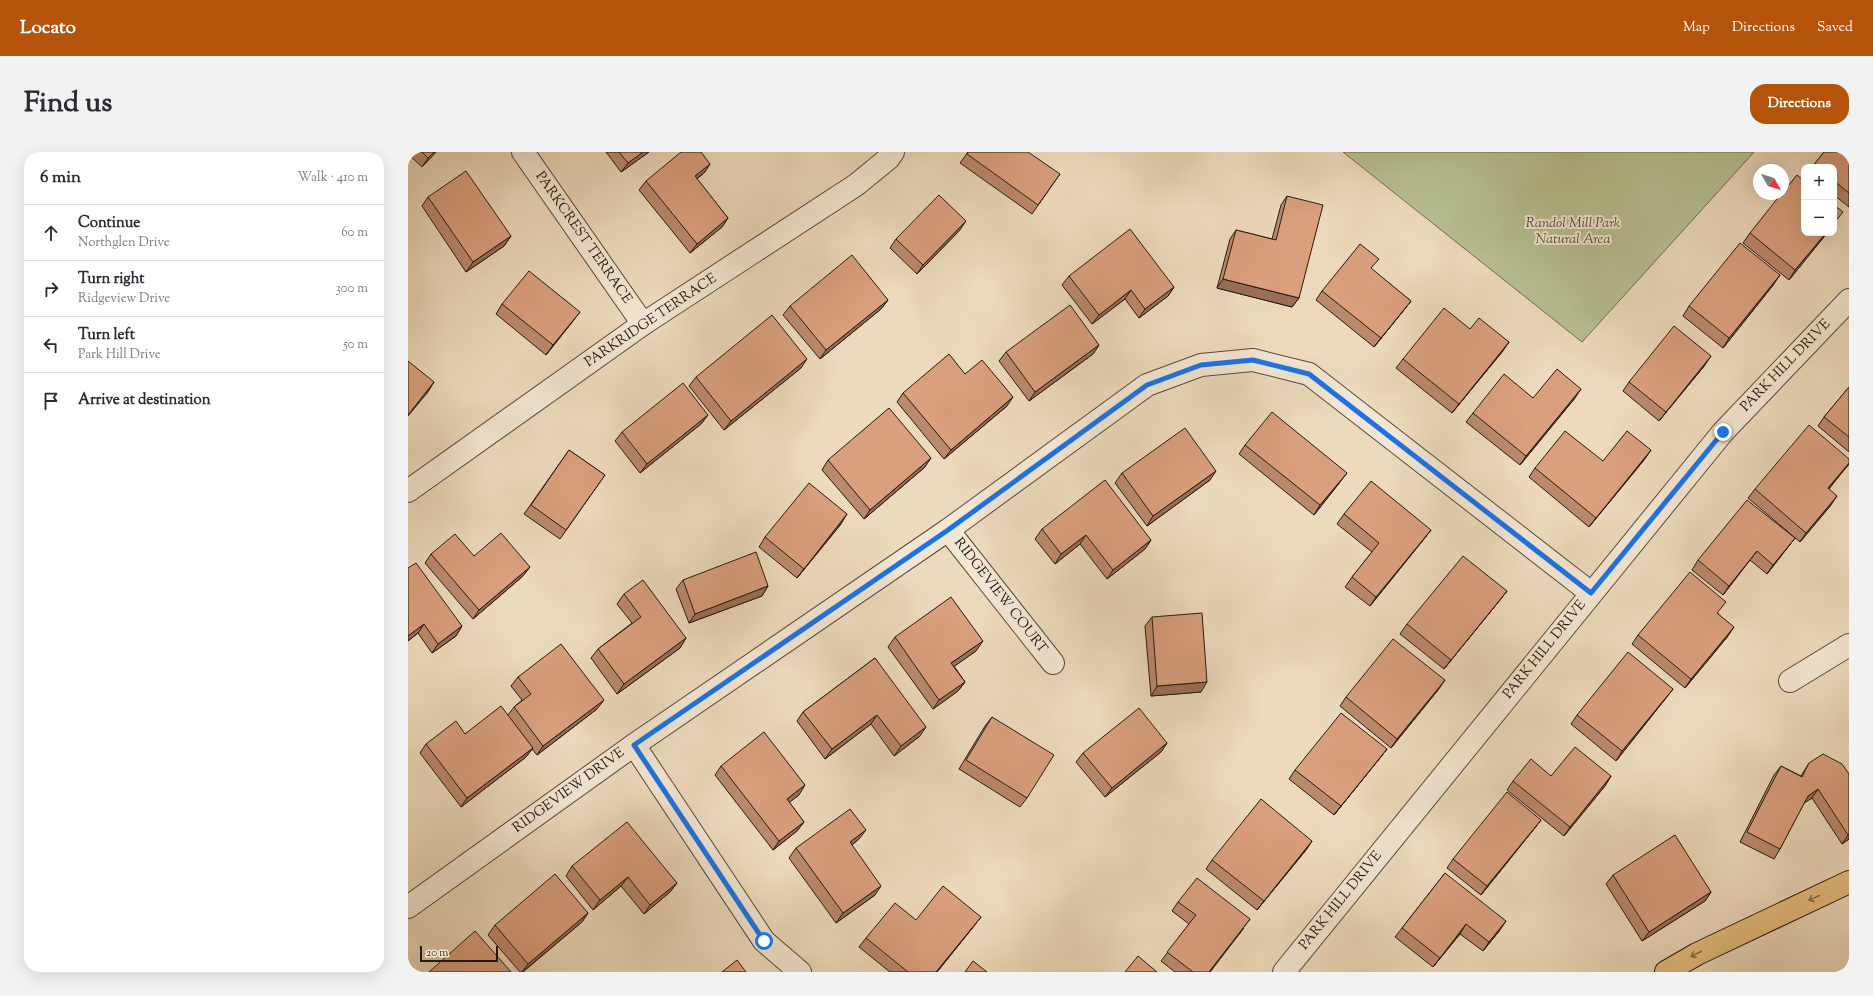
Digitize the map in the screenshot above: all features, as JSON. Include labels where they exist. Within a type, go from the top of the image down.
[{"type":"main road","points":[[1666,972],[1697,954],[1849,882]]},
{"type":"street","name":"PARKCREST TERRACE","points":[[523,152],[643,324]]},
{"type":"street","name":"PARKRIDGE TERRACE","points":[[408,491],[643,324],[856,185],[889,158],[893,152]]},
{"type":"street","name":"PARK HILL DRIVE","points":[[1284,972],[1723,432],[1849,300]]},
{"type":"street","name":"RIDGEVIEW DRIVE","points":[[408,907],[634,745],[948,530],[1147,385],[1201,365],[1253,360],[1309,374],[1591,593]]},
{"type":"street","name":"RIDGEVIEW COURT","points":[[948,530],[1053,663]]},
{"type":"street","points":[[1790,682],[1849,645]]},
{"type":"street","points":[[634,745],[764,941],[800,972]]},
{"type":"green space","name":"Randol Mill Park Natural Area","points":[[1343,152],[1754,152],[1582,342]]},
{"type":"building","points":[[422,152],[434,152],[428,158]]},
{"type":"building","points":[[619,152],[643,152],[628,163]]},
{"type":"building","points":[[681,152],[701,152],[710,164],[695,176],[728,218],[697,244],[646,181]]},
{"type":"building","points":[[968,152],[1028,152],[1060,174],[1038,205],[967,154]]},
{"type":"building","points":[[1824,152],[1849,152],[1849,193],[1837,183],[1837,164],[1815,164]]},
{"type":"building","points":[[466,171],[511,236],[473,262],[428,197]]},
{"type":"building","points":[[1797,175],[1801,178],[1801,236],[1823,236],[1795,270],[1750,233],[1776,200],[1789,200],[1789,185]]},
{"type":"building","points":[[939,195],[966,221],[923,265],[896,239]]},
{"type":"building","points":[[1287,196],[1323,205],[1299,298],[1223,279],[1236,230],[1276,240]]},
{"type":"building","points":[[1837,207],[1843,212],[1837,219]]},
{"type":"building","points":[[1130,229],[1174,287],[1145,309],[1131,290],[1099,315],[1069,276]]},
{"type":"building","points":[[1740,243],[1780,275],[1729,338],[1689,306]]},
{"type":"building","points":[[1360,244],[1379,259],[1371,268],[1411,301],[1381,338],[1322,291]]},
{"type":"building","points":[[852,255],[888,300],[826,350],[790,306]]},
{"type":"building","points":[[529,271],[580,312],[553,345],[502,304]]},
{"type":"building","points":[[1070,305],[1099,345],[1035,392],[1006,352]]},
{"type":"building","points":[[1444,308],[1470,329],[1479,318],[1509,342],[1459,404],[1403,359]]},
{"type":"building","points":[[772,315],[807,359],[731,421],[696,377]]},
{"type":"building","points":[[1674,326],[1711,356],[1666,412],[1629,382]]},
{"type":"building","points":[[949,354],[965,374],[982,360],[1013,397],[951,450],[903,393]]},
{"type":"building","points":[[408,361],[434,382],[408,415]]},
{"type":"building","points":[[1557,369],[1581,389],[1526,456],[1473,413],[1504,374],[1533,398]]},
{"type":"building","points":[[683,383],[708,415],[647,464],[622,432]]},
{"type":"building","points":[[1849,387],[1849,437],[1824,417]]},
{"type":"building","points":[[889,408],[931,458],[870,510],[828,460]]},
{"type":"building","points":[[1272,412],[1347,473],[1320,505],[1245,445]]},
{"type":"building","points":[[1809,425],[1849,459],[1849,463],[1828,488],[1837,496],[1806,533],[1755,489]]},
{"type":"building","points":[[1185,428],[1216,471],[1153,516],[1122,473]]},
{"type":"building","points":[[1565,431],[1603,461],[1627,431],[1651,450],[1596,518],[1535,468]]},
{"type":"building","points":[[569,450],[605,475],[566,530],[531,505]]},
{"type":"building","points":[[1105,480],[1151,540],[1113,570],[1086,535],[1061,554],[1042,529]]},
{"type":"building","points":[[1371,481],[1431,530],[1376,597],[1352,577],[1379,543],[1344,514]]},
{"type":"building","points":[[809,483],[847,514],[804,569],[765,537]]},
{"type":"building","points":[[1747,500],[1795,538],[1773,565],[1757,551],[1729,586],[1698,560]]},
{"type":"building","points":[[501,533],[530,567],[479,610],[431,554],[455,534],[474,556]]},
{"type":"building","points":[[756,552],[768,586],[695,614],[683,580]]},
{"type":"building","points":[[1463,556],[1507,591],[1451,660],[1407,624]]},
{"type":"building","points":[[416,563],[462,626],[438,644],[424,624],[408,636],[408,568]]},
{"type":"building","points":[[1690,572],[1726,602],[1717,613],[1734,627],[1691,679],[1638,635]]},
{"type":"building","points":[[643,580],[686,638],[624,684],[598,649],[641,617],[624,594]]},
{"type":"building","points":[[951,597],[983,641],[951,663],[965,682],[939,700],[895,637]]},
{"type":"building","points":[[1202,613],[1207,682],[1157,686],[1152,617]]},
{"type":"building","points":[[1393,639],[1445,680],[1397,739],[1346,697]]},
{"type":"building","points":[[561,644],[604,700],[543,746],[514,707],[531,694],[518,677]]},
{"type":"building","points":[[1628,652],[1673,689],[1622,751],[1577,715]]},
{"type":"building","points":[[875,658],[926,727],[901,746],[877,715],[832,749],[803,712]]},
{"type":"building","points":[[501,706],[533,748],[467,798],[426,744],[456,721],[465,734]]},
{"type":"building","points":[[1139,708],[1167,743],[1112,788],[1083,753]]},
{"type":"building","points":[[1341,713],[1387,749],[1341,806],[1295,770]]},
{"type":"building","points":[[992,717],[1054,755],[1027,798],[966,760]]},
{"type":"building","points":[[764,732],[805,785],[787,799],[804,822],[779,841],[721,766]]},
{"type":"building","points":[[1575,747],[1611,776],[1570,827],[1513,781],[1531,759],[1551,776]]},
{"type":"building","points":[[1823,754],[1842,764],[1849,774],[1849,834],[1848,835],[1818,789],[1808,796],[1780,849],[1747,832],[1781,766],[1802,777],[1809,763]]},
{"type":"building","points":[[1507,792],[1541,820],[1487,886],[1453,859]]},
{"type":"building","points":[[1261,799],[1312,841],[1264,901],[1212,860]]},
{"type":"building","points":[[850,809],[866,830],[850,842],[881,886],[843,913],[796,848]]},
{"type":"building","points":[[627,822],[677,883],[650,905],[628,877],[600,900],[572,866]]},
{"type":"building","points":[[1675,835],[1711,892],[1649,932],[1613,875]]},
{"type":"building","points":[[1445,873],[1506,921],[1489,942],[1466,924],[1440,958],[1402,928]]},
{"type":"building","points":[[555,874],[588,913],[528,964],[495,925]]},
{"type":"building","points":[[1197,878],[1250,919],[1209,972],[1193,972],[1167,952],[1196,915],[1178,902]]},
{"type":"building","points":[[943,886],[981,917],[936,972],[908,972],[866,938],[895,903],[916,920]]},
{"type":"building","points":[[475,931],[511,972],[429,972]]},
{"type":"building","points":[[1138,956],[1157,972],[1125,972]]},
{"type":"building","points":[[737,960],[746,972],[722,972]]},
{"type":"building","points":[[973,961],[987,972],[965,972]]},
{"type":"route","points":[[764,941],[634,745],[948,530],[1147,385],[1201,365],[1253,360],[1309,374],[1362,417],[1591,593],[1723,432]]}]
